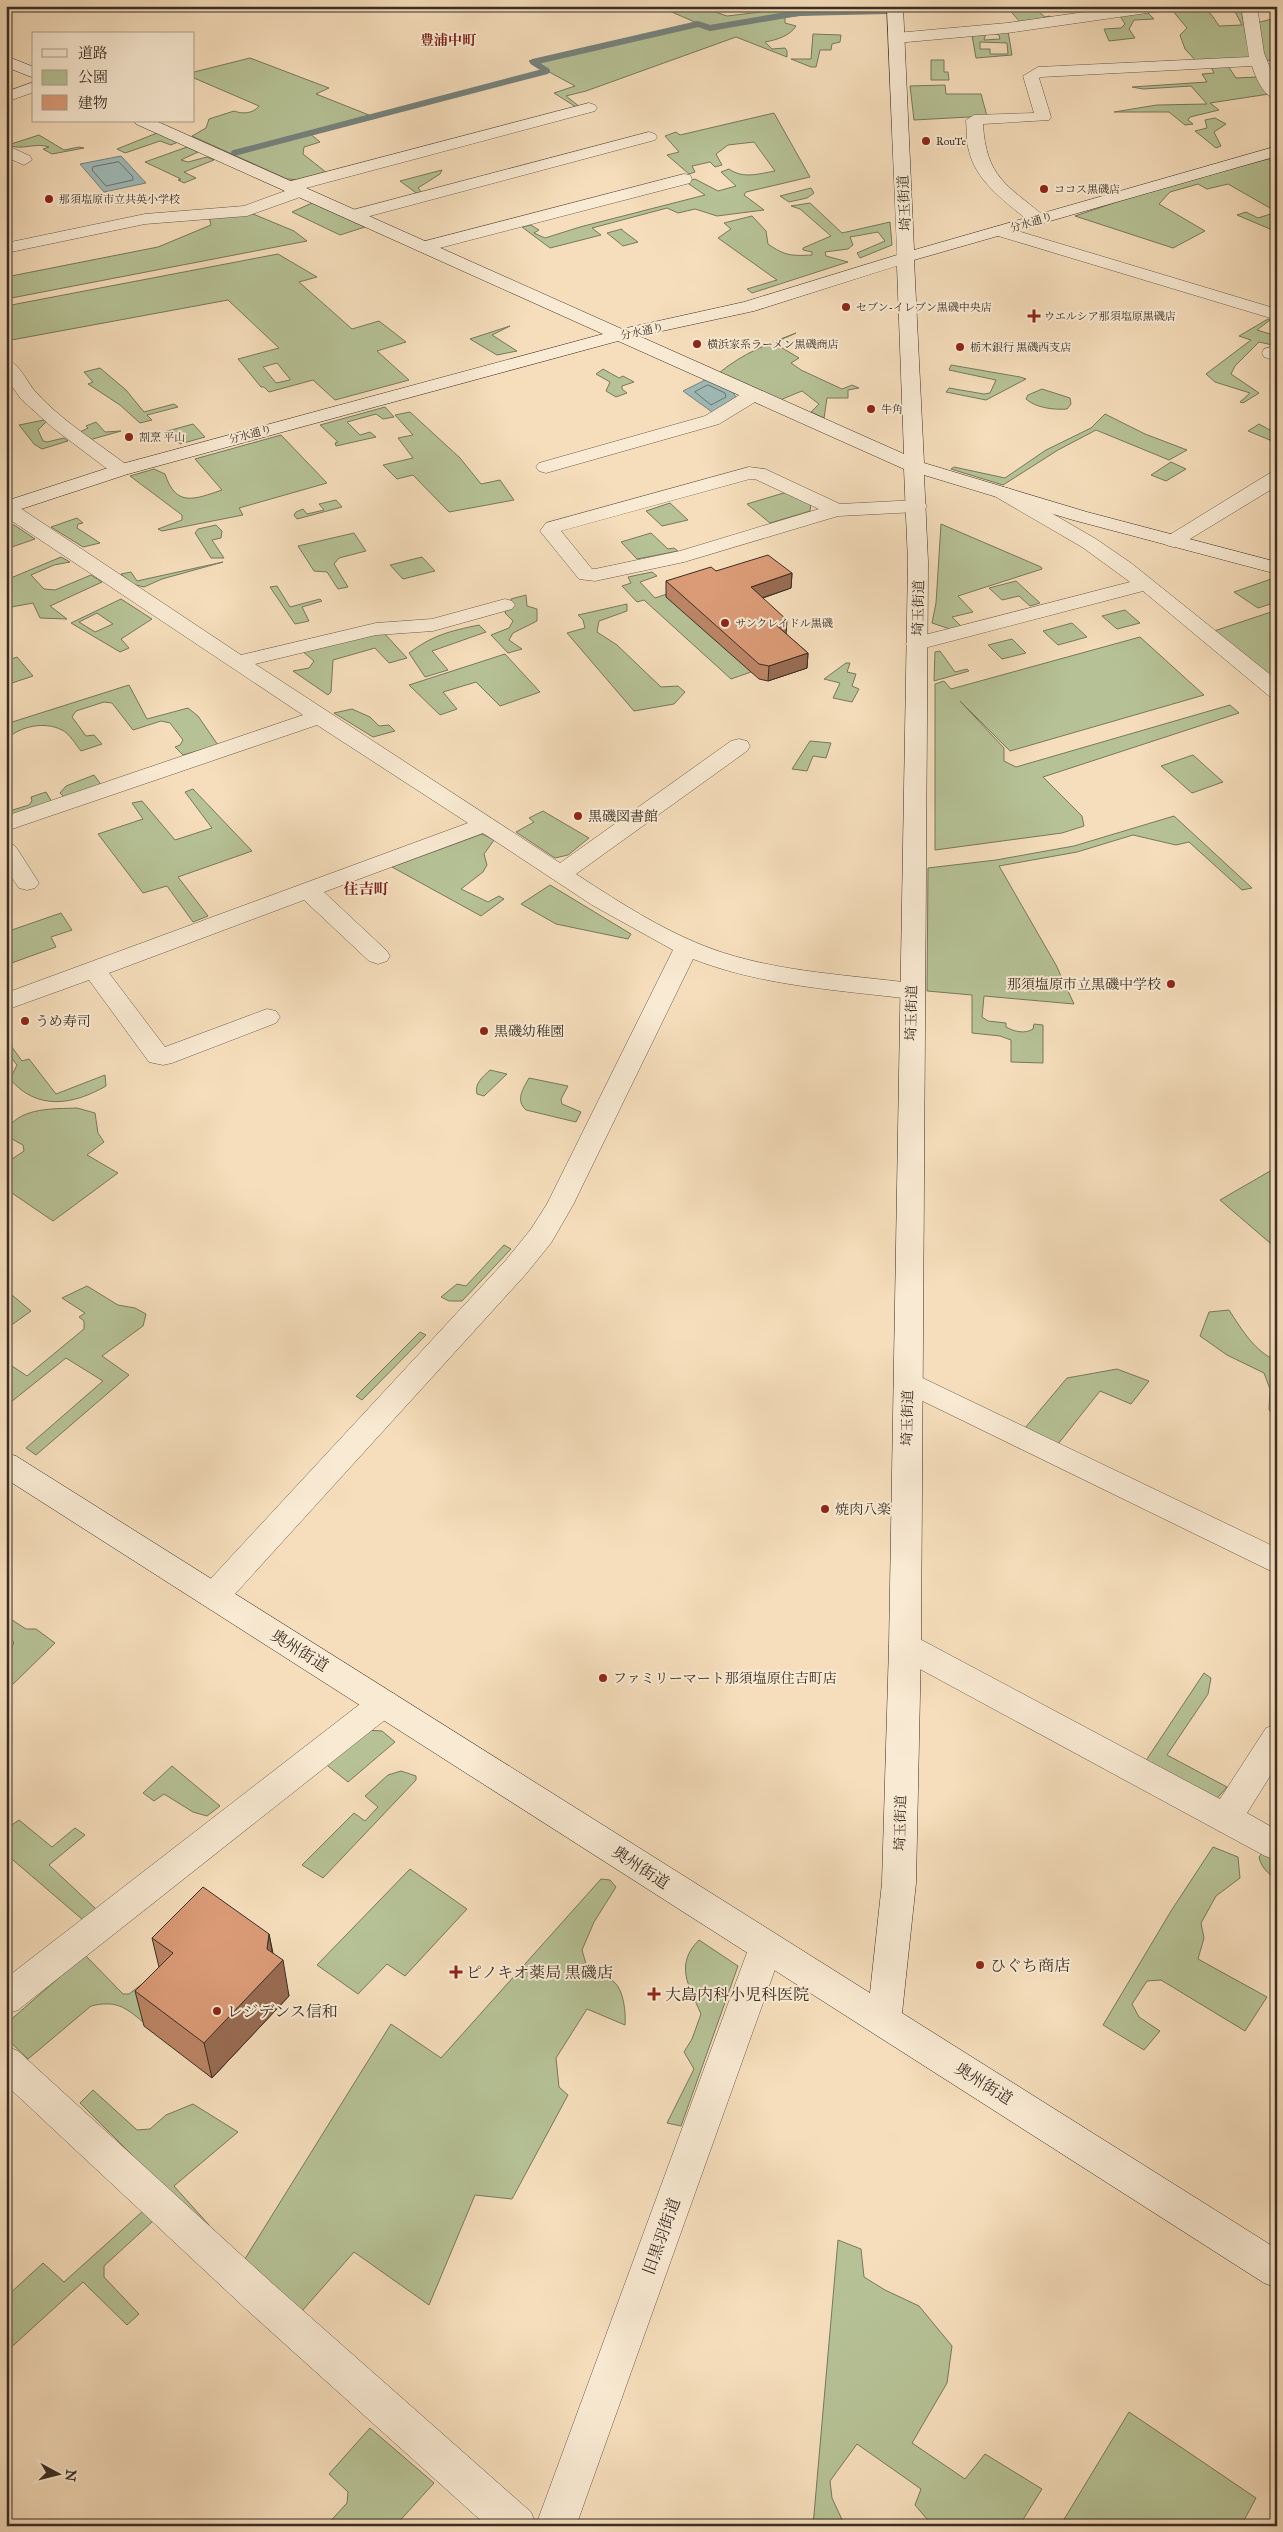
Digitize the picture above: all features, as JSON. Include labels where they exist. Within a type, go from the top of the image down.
[{"type":"street","name":"埼玉街道","points":[[884,2020],[899,1883],[905,1646],[911,990],[916,860],[916,506],[895,6]]},
{"type":"street","points":[[896,38],[1007,28],[1161,6]]},
{"type":"street","points":[[1249,6],[1258,61],[1265,79],[1277,95]]},
{"type":"street","points":[[6,61],[32,72]]},
{"type":"street","points":[[1038,220],[992,180],[983,167],[977,153],[974,120],[1043,116],[1031,76],[1038,72],[1258,61]]},
{"type":"street","points":[[6,98],[32,88]]},
{"type":"street","points":[[6,248],[145,219],[247,211],[295,189],[589,108]]},
{"type":"street","points":[[144,122],[623,334],[753,395],[914,466],[1173,541],[1277,568]]},
{"type":"street","points":[[355,215],[648,137]]},
{"type":"street","points":[[6,150],[24,160]]},
{"type":"street","name":"分水通り","points":[[10,503],[121,470],[503,365],[623,334],[748,307],[907,256],[1275,153]]},
{"type":"street","points":[[424,247],[684,178]]},
{"type":"street","points":[[1001,231],[1277,315]]},
{"type":"street","points":[[6,365],[28,395],[60,424],[121,470]]},
{"type":"street","points":[[6,399],[28,395]]},
{"type":"street","points":[[546,467],[712,420],[753,395]]},
{"type":"street","points":[[837,510],[758,473],[749,472],[553,527],[550,531],[586,575],[594,576],[684,556],[837,510],[916,506]]},
{"type":"street","points":[[1173,541],[1277,477]]},
{"type":"street","points":[[1003,493],[1026,510],[1099,549],[1146,584],[1277,691]]},
{"type":"street","points":[[10,503],[319,717],[561,874],[653,930],[687,947],[732,962],[771,972],[911,990]]},
{"type":"street","points":[[917,644],[1146,584]]},
{"type":"street","points":[[237,662],[376,629],[433,625],[505,605]]},
{"type":"street","points":[[6,824],[319,717]]},
{"type":"street","points":[[561,874],[739,746]]},
{"type":"street","points":[[6,1002],[486,824]]},
{"type":"street","points":[[6,850],[27,883]]},
{"type":"street","points":[[308,890],[378,956]]},
{"type":"street","points":[[214,1596],[516,1267],[541,1236],[560,1205],[687,947]]},
{"type":"street","points":[[94,970],[158,1056],[164,1057],[267,1017]]},
{"type":"street","points":[[908,1382],[1277,1562]]},
{"type":"street","name":"奥州街道","points":[[6,1464],[1277,2270]]},
{"type":"street","points":[[905,1646],[1277,1846]]},
{"type":"street","points":[[6,1999],[384,1703]]},
{"type":"street","points":[[1226,1818],[1277,1737]]},
{"type":"street","name":"旧黒羽街道","points":[[556,2526],[766,1947]]},
{"type":"street","points":[[6,2062],[260,2297],[517,2526]]},
{"type":"green space","points":[[658,6],[698,6],[727,16],[795,8],[846,6],[847,11],[785,17],[785,23],[796,26],[782,37],[765,42],[772,49],[785,48],[787,57],[736,37],[586,91],[566,96],[580,107],[576,107],[554,93],[575,86],[529,61],[697,23]]},
{"type":"green space","points":[[1006,6],[1032,6],[1045,17],[1050,16],[1052,19],[1021,23]]},
{"type":"green space","points":[[1194,6],[1207,10],[1219,26],[1242,25],[1232,6],[1245,6],[1248,25],[1272,19],[1271,11],[1257,9],[1256,6],[1277,6],[1277,61],[1254,59],[1197,62],[1185,49],[1180,35],[1187,28],[1172,10],[1153,10]]},
{"type":"green space","points":[[1147,12],[1154,19],[1134,20],[1129,29],[1135,38],[1109,41],[1104,29],[1121,28],[1125,24],[1120,16]]},
{"type":"green space","points":[[1008,31],[1012,55],[976,58],[972,35],[986,33],[984,40],[1000,39],[999,35],[993,33]],"holes":[[[980,42],[1007,43],[1008,54],[990,54],[990,49],[980,49]]]},
{"type":"green space","points":[[813,34],[841,35],[840,42],[832,44],[831,50],[820,50],[816,67],[811,67],[791,59],[811,59]]},
{"type":"green space","points":[[250,58],[329,88],[316,94],[369,115],[308,132],[320,142],[304,147],[303,154],[327,173],[303,180],[287,179],[192,136],[206,128],[209,119],[234,111],[240,113],[251,112],[259,106],[195,78],[195,72]]},
{"type":"green space","points":[[931,60],[944,60],[944,72],[948,72],[949,80],[931,80]]},
{"type":"green space","points":[[1228,66],[1236,78],[1258,77],[1269,94],[1210,103],[1219,110],[1190,117],[1188,120],[1193,124],[1185,125],[1169,112],[1114,112],[1157,105],[1207,104],[1191,86],[1143,89],[1132,87],[1207,82],[1202,74],[1214,73],[1211,67]]},
{"type":"green space","points":[[945,85],[946,94],[981,94],[987,116],[914,120],[910,86]]},
{"type":"green space","points":[[774,113],[810,177],[746,192],[744,195],[764,210],[717,216],[695,209],[678,213],[667,208],[592,228],[601,235],[550,248],[522,227],[531,225],[539,230],[534,233],[545,238],[580,227],[705,195],[686,182],[695,179],[718,191],[736,186],[721,172],[729,169],[745,175],[775,171],[754,142],[728,145],[716,154],[722,165],[715,167],[710,162],[692,166],[695,172],[689,174],[667,155],[679,152],[665,136],[676,132],[680,135]]},
{"type":"green space","points":[[1215,118],[1226,124],[1214,132],[1221,146],[1216,148],[1195,131],[1207,128],[1205,120]]},
{"type":"green space","points":[[157,133],[178,142],[171,145],[160,141],[125,153],[117,149]]},
{"type":"green space","points":[[39,135],[64,150],[84,148],[52,154],[43,149],[49,147],[39,145],[13,147],[8,145]]},
{"type":"green space","points":[[187,147],[198,152],[181,160],[188,162],[207,157],[214,160],[184,172],[196,178],[184,183],[178,180],[181,179],[145,162]]},
{"type":"green space","points":[[1268,159],[1277,164],[1277,212],[1228,184],[1207,189],[1198,184],[1170,192],[1159,204],[1205,231],[1173,248],[1075,216],[1149,191]]},
{"type":"green space","points":[[442,170],[440,174],[418,188],[423,194],[419,195],[400,181]]},
{"type":"green space","points":[[811,188],[814,193],[807,198],[789,202],[780,196]]},
{"type":"green space","points":[[312,203],[365,227],[340,235],[292,212]]},
{"type":"green space","points":[[810,203],[842,233],[890,222],[892,245],[860,258],[857,253],[885,241],[878,232],[850,237],[853,245],[848,249],[825,252],[826,256],[848,262],[752,293],[747,289],[777,280],[718,238],[731,229],[724,223],[752,216],[766,231],[768,244],[774,248],[789,254],[812,255],[812,252],[803,250],[803,248],[831,236],[800,209],[791,206]]},
{"type":"green space","points":[[1246,212],[1258,218],[1277,212],[1277,232],[1237,215]]},
{"type":"green space","points":[[253,214],[294,231],[307,241],[6,299],[6,277],[158,247],[211,225],[209,217]]},
{"type":"green space","points":[[622,229],[638,242],[623,246],[607,233]]},
{"type":"green space","points":[[278,254],[317,277],[299,282],[352,329],[379,321],[406,342],[377,351],[409,380],[335,400],[313,380],[269,392],[264,387],[261,387],[238,359],[279,348],[228,300],[6,341],[6,306]],"holes":[[[277,363],[290,379],[276,383],[263,367]]]},
{"type":"green space","points":[[1268,319],[1270,320],[1257,330],[1277,336],[1277,346],[1259,342],[1235,366],[1231,374],[1259,393],[1243,403],[1240,402],[1250,393],[1215,382],[1206,374],[1251,340],[1239,336]]},
{"type":"green space","points":[[510,326],[492,335],[517,351],[497,355],[470,339]]},
{"type":"green space","points":[[796,333],[774,343],[799,358],[791,363],[801,370],[842,389],[852,385],[859,388],[848,390],[848,398],[827,398],[824,418],[811,412],[819,404],[802,391],[780,400],[719,373],[747,354]]},
{"type":"green space","points":[[951,365],[1026,379],[986,400],[946,392],[949,388],[984,394],[990,393],[996,380],[949,370]]},
{"type":"green space","points":[[100,368],[126,390],[144,412],[174,404],[178,407],[147,415],[152,420],[140,423],[120,405],[88,384],[93,382],[84,372]]},
{"type":"green space","points":[[603,369],[619,378],[623,376],[634,382],[622,386],[622,389],[627,393],[616,397],[606,391],[610,382],[596,374]]},
{"type":"green space","points":[[1042,389],[1070,398],[1071,404],[1067,409],[1051,409],[1026,399],[1028,395]]},
{"type":"green space","points":[[385,407],[394,417],[383,419],[376,414],[347,422],[360,435],[370,432],[376,437],[336,446],[335,443],[338,442],[320,425]]},
{"type":"green space","points":[[410,412],[460,458],[481,484],[500,480],[514,500],[449,512],[413,475],[397,479],[383,465],[413,458],[398,438],[413,435],[395,415]]},
{"type":"green space","points":[[1105,414],[1145,434],[1187,450],[1169,460],[1096,430],[1058,450],[1003,485],[951,469],[954,467],[1005,478],[1046,450],[1091,428]]},
{"type":"green space","points":[[49,419],[38,430],[43,441],[47,442],[64,438],[68,441],[42,449],[34,444],[19,425]]},
{"type":"green space","points":[[96,422],[105,432],[121,431],[89,440],[80,432],[88,428],[86,426]]},
{"type":"green space","points":[[193,424],[205,437],[180,444],[174,437],[171,438],[164,432]]},
{"type":"green space","points":[[1259,424],[1277,434],[1277,443],[1248,431]]},
{"type":"green space","points":[[281,435],[327,483],[239,508],[243,515],[162,531],[158,529],[182,520],[182,515],[130,476],[154,469],[165,474],[175,492],[181,496],[195,498],[203,496],[222,490],[195,459]]},
{"type":"green space","points":[[1171,462],[1186,469],[1166,481],[1151,475]]},
{"type":"green space","points":[[787,492],[811,503],[810,511],[770,523],[747,504]]},
{"type":"green space","points":[[336,500],[342,507],[297,519],[294,515],[303,509],[307,514],[324,510],[319,504]]},
{"type":"green space","points":[[670,503],[688,520],[662,526],[646,511]]},
{"type":"green space","points":[[77,518],[83,523],[78,524],[77,528],[100,543],[83,547],[51,527]]},
{"type":"green space","points":[[941,524],[1042,569],[958,596],[973,612],[952,617],[962,627],[950,629],[932,623],[936,603]]},
{"type":"green space","points":[[6,525],[14,525],[35,539],[6,549]]},
{"type":"green space","points":[[216,525],[222,531],[221,538],[212,540],[224,558],[211,558],[195,533],[198,529]]},
{"type":"green space","points":[[354,533],[366,551],[339,558],[334,564],[348,587],[338,589],[327,572],[314,571],[298,546]]},
{"type":"green space","points":[[651,533],[668,549],[674,548],[678,551],[637,559],[621,542]]},
{"type":"green space","points":[[61,557],[70,562],[54,565],[31,575],[44,589],[55,590],[91,575],[102,582],[50,606],[67,619],[40,618],[33,603],[6,608],[6,580]]},
{"type":"green space","points":[[422,557],[435,571],[403,579],[390,565]]},
{"type":"green space","points":[[223,562],[162,579],[144,587],[132,584],[121,574],[131,572],[137,581]]},
{"type":"green space","points":[[652,572],[657,576],[640,582],[655,598],[709,580],[751,672],[731,679],[644,600],[637,602],[622,586],[631,583],[628,577]]},
{"type":"green space","points":[[1277,577],[1277,602],[1258,608],[1234,592]]},
{"type":"green space","points":[[1016,581],[1040,603],[1030,606],[1019,596],[1002,600],[989,588]]},
{"type":"green space","points":[[277,586],[290,607],[320,599],[322,601],[302,607],[309,621],[295,624],[270,587]]},
{"type":"green space","points":[[526,595],[527,606],[537,609],[537,621],[513,633],[509,640],[522,649],[508,653],[491,635],[509,628],[513,621],[505,613],[511,599]]},
{"type":"green space","points":[[121,599],[152,619],[121,639],[129,648],[120,652],[71,623]],"holes":[[[97,613],[113,624],[95,632],[79,622]]]},
{"type":"green space","points":[[627,604],[627,611],[599,621],[597,632],[617,645],[661,687],[678,686],[685,692],[674,704],[634,711],[567,633],[585,628],[583,620],[578,615]]},
{"type":"green space","points":[[1125,610],[1140,623],[1117,629],[1102,616]]},
{"type":"green space","points":[[1277,610],[1277,682],[1214,631]]},
{"type":"green space","points":[[1072,623],[1087,637],[1058,645],[1043,631]]},
{"type":"green space","points":[[479,625],[486,632],[432,651],[448,670],[425,677],[409,653],[442,634]]},
{"type":"green space","points":[[383,632],[407,658],[389,663],[375,648],[333,660],[331,692],[328,695],[293,671],[309,668],[314,661],[302,651]]},
{"type":"green space","points":[[1140,637],[1204,695],[1010,751],[960,701],[1004,748],[1004,761],[1016,767],[1230,705],[1239,713],[1043,777],[1082,816],[1084,826],[1062,833],[935,850],[935,684],[944,681],[951,689]]},
{"type":"green space","points":[[1012,639],[1026,653],[1002,659],[988,645]]},
{"type":"green space","points":[[940,651],[955,672],[967,669],[969,671],[934,681],[935,652]]},
{"type":"green space","points":[[505,654],[540,692],[500,706],[476,682],[443,692],[457,709],[440,715],[409,685]]},
{"type":"green space","points":[[17,657],[33,676],[6,685],[6,661]]},
{"type":"green space","points":[[846,663],[850,663],[847,672],[856,674],[852,686],[859,689],[852,702],[833,698],[840,683],[824,679]]},
{"type":"green space","points":[[129,685],[147,719],[188,708],[198,716],[218,745],[183,755],[175,747],[180,745],[183,740],[170,723],[161,721],[133,730],[112,703],[104,702],[76,711],[72,717],[86,736],[94,735],[102,744],[81,751],[65,732],[48,726],[25,728],[11,735],[6,740],[6,724]]},
{"type":"green space","points":[[352,709],[370,717],[379,726],[389,725],[395,731],[373,737],[334,713]]},
{"type":"green space","points":[[810,741],[831,743],[826,758],[813,756],[807,771],[792,769]]},
{"type":"green space","points":[[1193,755],[1223,782],[1192,793],[1161,766]]},
{"type":"green space","points":[[94,775],[102,786],[65,798],[60,793],[66,786]]},
{"type":"green space","points":[[193,789],[252,851],[178,877],[208,916],[193,922],[167,886],[143,893],[98,834],[143,819],[132,803],[142,801],[175,840],[212,828],[185,792]]},
{"type":"green space","points":[[46,792],[52,802],[6,818],[6,812],[29,805],[32,801],[31,797]]},
{"type":"green space","points":[[543,811],[589,838],[568,855],[555,858],[516,832],[534,822],[529,818]]},
{"type":"green space","points":[[1174,816],[1252,888],[1242,890],[1189,842],[1176,845],[1133,835],[1077,852],[999,866],[1056,965],[1074,1004],[984,996],[982,1017],[988,1021],[1006,1023],[1006,1027],[1020,1032],[1027,1032],[1033,1029],[1034,1024],[1043,1025],[1043,1063],[1011,1062],[1011,1040],[1000,1036],[972,1033],[972,995],[927,991],[928,868],[996,860],[1074,846]]},
{"type":"green space","points":[[482,834],[494,840],[484,854],[487,865],[483,872],[461,889],[488,902],[499,896],[504,899],[481,916],[392,867]]},
{"type":"green space","points":[[550,885],[631,934],[628,939],[556,924],[521,904]]},
{"type":"green space","points":[[61,913],[72,930],[51,937],[56,947],[6,965],[6,932]]},
{"type":"green space","points":[[6,1039],[22,1061],[29,1059],[56,1094],[105,1075],[106,1086],[68,1101],[56,1102],[32,1096],[10,1079],[17,1065],[6,1051]]},
{"type":"green space","points":[[490,1070],[507,1074],[484,1096],[477,1094],[478,1083]]},
{"type":"green space","points":[[529,1078],[568,1086],[561,1099],[562,1104],[581,1112],[576,1122],[526,1110],[521,1102],[521,1094]]},
{"type":"green space","points":[[77,1108],[95,1113],[98,1133],[104,1142],[87,1155],[118,1173],[53,1221],[6,1189],[6,1163],[24,1151],[23,1145],[12,1139],[8,1128],[22,1116],[40,1110]]},
{"type":"green space","points":[[1277,1167],[1277,1249],[1220,1200]]},
{"type":"green space","points":[[504,1245],[511,1249],[462,1301],[449,1301],[441,1297],[457,1284],[466,1286]]},
{"type":"green space","points":[[87,1286],[118,1305],[135,1308],[146,1314],[143,1326],[102,1356],[129,1375],[36,1455],[26,1448],[103,1381],[66,1358],[6,1406],[6,1362],[27,1376],[84,1329],[84,1321],[79,1317],[85,1313],[62,1298]]},
{"type":"green space","points":[[6,1290],[31,1311],[6,1329]]},
{"type":"green space","points":[[1229,1310],[1244,1333],[1256,1346],[1277,1361],[1277,1416],[1269,1410],[1270,1389],[1264,1373],[1227,1355],[1200,1336],[1209,1312]]},
{"type":"green space","points":[[420,1332],[426,1335],[362,1400],[356,1396]]},
{"type":"green space","points":[[1117,1369],[1149,1381],[1131,1404],[1100,1391],[1058,1444],[1025,1428],[1067,1378]]},
{"type":"green space","points":[[6,1616],[26,1629],[36,1629],[55,1643],[6,1691],[6,1656],[14,1642],[6,1636]]},
{"type":"green space","points":[[1204,1673],[1211,1678],[1208,1694],[1167,1755],[1227,1787],[1214,1802],[1145,1762]]},
{"type":"green space","points":[[365,1730],[382,1731],[395,1742],[348,1782],[323,1762]]},
{"type":"green space","points":[[172,1766],[220,1806],[207,1816],[193,1812],[164,1794],[154,1801],[143,1793]]},
{"type":"green space","points":[[401,1771],[416,1776],[416,1780],[323,1878],[302,1865],[354,1813],[365,1821],[378,1807],[365,1796],[388,1775]]},
{"type":"green space","points":[[19,1820],[52,1847],[75,1828],[85,1835],[49,1865],[96,1909],[83,1920],[6,1854],[6,1829]]},
{"type":"green space","points":[[1268,1846],[1277,1851],[1277,1879],[1265,1870],[1260,1861],[1259,1857]]},
{"type":"green space","points":[[1213,1847],[1238,1857],[1240,1878],[1216,1896],[1201,1923],[1204,1938],[1198,1959],[1267,1997],[1245,2031],[1161,1980],[1147,1981],[1132,2004],[1139,2017],[1160,2031],[1144,2050],[1103,2025],[1171,1911]]},
{"type":"green space","points":[[410,1869],[467,1909],[405,1976],[387,1964],[358,1994],[317,1965]]},
{"type":"green space","points":[[601,1879],[610,1880],[616,1887],[594,1922],[582,1950],[588,1971],[614,1982],[620,1991],[624,2002],[625,2025],[587,2009],[556,2058],[559,2087],[568,2095],[512,2199],[475,2195],[429,2305],[354,2252],[302,2311],[243,2262],[391,2024],[441,2058]]},
{"type":"green space","points":[[699,1940],[738,1966],[681,2126],[667,2123],[694,2069],[684,2052],[692,2039],[701,2014],[689,1985],[685,1967],[691,1949]]},
{"type":"green space","points":[[85,1955],[123,1994],[129,1994],[146,1981],[176,1989],[143,2022],[131,2012],[114,2004],[91,2006],[28,2059],[6,2038],[7,2023]]},
{"type":"green space","points":[[93,2090],[137,2130],[150,2129],[166,2115],[193,2104],[238,2132],[174,2186],[209,2225],[206,2229],[80,2103]]},
{"type":"green space","points":[[143,2211],[153,2221],[104,2266],[104,2277],[139,2314],[127,2325],[83,2282],[6,2352],[6,2297],[43,2263],[64,2282]]},
{"type":"green space","points":[[838,2240],[861,2249],[864,2277],[885,2290],[919,2306],[952,2346],[947,2383],[912,2443],[965,2479],[985,2454],[1042,2489],[1019,2526],[932,2525],[915,2505],[921,2489],[857,2444],[830,2481],[832,2498],[845,2526],[813,2526]]},
{"type":"green space","points":[[1129,2412],[1256,2498],[1241,2526],[1060,2526]]},
{"type":"green space","points":[[370,2428],[434,2483],[395,2526],[326,2526],[347,2503],[348,2492],[329,2474]]},
{"type":"water","points":[[121,156],[146,183],[104,192],[80,164]]},
{"type":"water","points":[[707,379],[732,391],[736,397],[712,412],[683,391]]},
{"type":"building","name":"サンクレイドル黒磯","points":[[768,555],[792,573],[751,587],[787,620],[775,624],[808,653],[769,666],[759,664],[666,581],[711,567],[716,571]]},
{"type":"building","points":[[203,1887],[269,1934],[267,1949],[283,1960],[204,2043],[135,1991],[173,1953],[152,1938]]},
{"type":"waterway","points":[[234,153],[547,71],[533,62],[698,24],[710,28],[798,13],[887,11]]},
{"type":"place","name":"RouTe","points":[[926,141]]},
{"type":"place","name":"ココス黒磯店","points":[[1044,189]]},
{"type":"place","name":"那須塩原市立共英小学校","points":[[49,199]]},
{"type":"place","name":"セブン-イレブン黒磯中央店","points":[[846,307]]},
{"type":"place","name":"ウエルシア那須塩原黒磯店","points":[[1034,316]]},
{"type":"place","name":"横浜家系ラーメン黒磯商店","points":[[697,344]]},
{"type":"place","name":"栃木銀行 黒磯西支店","points":[[960,347]]},
{"type":"place","name":"牛角","points":[[871,409]]},
{"type":"place","name":"割烹 平山","points":[[129,437]]},
{"type":"place","name":"サンクレイドル黒磯","points":[[725,623]]},
{"type":"place","name":"黒磯図書館","points":[[578,816]]},
{"type":"place","name":"那須塩原市立黒磯中学校","points":[[1171,984]]},
{"type":"place","name":"うめ寿司","points":[[25,1021]]},
{"type":"place","name":"黒磯幼稚園","points":[[484,1031]]},
{"type":"place","name":"焼肉八楽","points":[[825,1509]]},
{"type":"place","name":"ファミリーマート那須塩原住吉町店","points":[[603,1678]]},
{"type":"place","name":"ひぐち商店","points":[[980,1965]]},
{"type":"place","name":"ピノキオ薬局 黒磯店","points":[[456,1972]]},
{"type":"place","name":"大島内科小児科医院","points":[[654,1994]]},
{"type":"place","name":"レジデンス信和","points":[[217,2011]]},
{"type":"district","name":"豊浦中町","points":[[448,40]]},
{"type":"district","name":"住吉町","points":[[366,889]]}]
